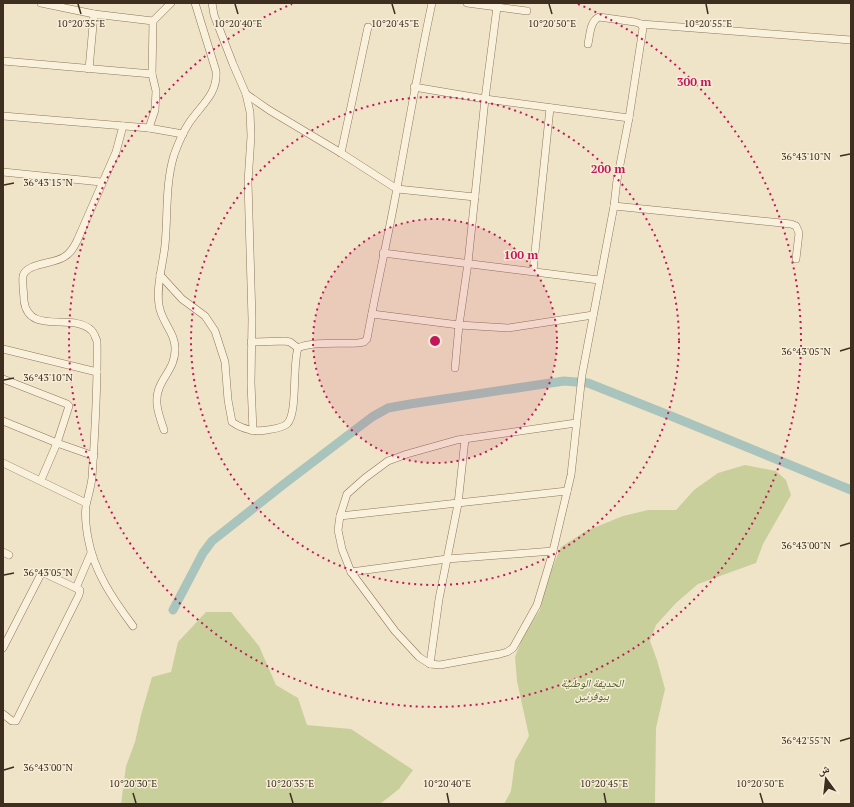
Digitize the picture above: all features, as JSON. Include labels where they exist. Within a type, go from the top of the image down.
[{"type":"street","points":[[41,3],[94,14],[153,21]]},
{"type":"street","points":[[149,128],[155,110],[156,91],[152,74],[153,21],[171,3]]},
{"type":"street","points":[[164,430],[157,406],[157,398],[160,386],[174,362],[175,346],[174,339],[159,308],[160,274],[165,246],[168,186],[174,155],[183,134],[189,122],[212,92],[217,78],[195,3]]},
{"type":"street","points":[[212,3],[214,15],[246,94],[250,112],[251,136],[248,182],[252,319],[251,342],[253,431]]},
{"type":"street","points":[[298,348],[313,344],[364,342],[367,340],[397,188],[414,88],[432,3]]},
{"type":"street","points":[[467,3],[527,10]]},
{"type":"street","points":[[455,368],[459,325],[468,263],[485,99],[497,7]]},
{"type":"street","points":[[89,69],[94,14]]},
{"type":"street","points":[[588,44],[593,22],[599,17],[641,24],[851,40]]},
{"type":"street","points":[[576,423],[465,439],[407,454],[388,461],[347,494],[340,516],[338,530],[342,548],[351,572],[395,631],[419,657],[430,664],[440,665],[507,652],[513,648],[537,606],[571,475],[582,374],[629,118],[643,28],[641,24]]},
{"type":"street","points":[[341,153],[368,27]]},
{"type":"street","points":[[3,61],[152,74]]},
{"type":"street","points":[[414,88],[629,118]]},
{"type":"street","points":[[246,94],[269,110],[397,188],[475,197]]},
{"type":"street","points":[[533,271],[550,108]]},
{"type":"street","points":[[3,116],[149,128],[183,134]]},
{"type":"street","points":[[123,126],[116,152],[101,182],[77,241],[70,253],[64,258],[54,262],[33,266],[27,270],[24,275],[25,308],[29,315],[37,320],[75,323],[86,326],[93,331],[97,341],[97,412],[92,482],[86,503],[88,537],[91,553],[107,589],[133,626]]},
{"type":"street","points":[[3,172],[101,182]]},
{"type":"street","points":[[614,206],[791,224],[796,226],[799,233],[796,259]]},
{"type":"street","points":[[383,253],[599,280]]},
{"type":"street","points":[[160,274],[182,299],[205,316],[220,344],[225,362],[231,420],[234,423],[253,431],[278,428],[286,425],[293,414],[295,361],[298,348]]},
{"type":"street","points":[[372,314],[459,325],[508,328],[593,315]]},
{"type":"street","points":[[251,342],[285,341],[290,342],[298,348]]},
{"type":"street","points":[[3,349],[97,372]]},
{"type":"street","points":[[3,379],[68,405],[69,408],[57,443],[41,480]]},
{"type":"street","points":[[3,421],[94,456]]},
{"type":"street","points":[[430,664],[439,599],[458,504],[465,439]]},
{"type":"street","points":[[3,464],[41,480],[86,503]]},
{"type":"street","points":[[340,516],[567,491]]},
{"type":"street","points":[[351,572],[447,559],[552,551]]},
{"type":"street","points":[[76,588],[91,553]]},
{"type":"street","points":[[3,648],[41,574],[46,574],[80,590],[79,595],[16,721],[12,721],[3,714]]},
{"type":"green space","name":"الحديقة الوطنية ببوقرنين","points":[[745,465],[776,471],[786,480],[791,495],[763,544],[756,563],[698,584],[676,603],[656,625],[650,641],[665,689],[656,728],[655,804],[504,804],[511,791],[515,761],[529,736],[517,681],[515,657],[524,634],[540,610],[547,581],[561,547],[586,531],[623,516],[648,510],[676,510],[694,490],[718,473]]},
{"type":"green space","points":[[206,612],[231,612],[259,646],[276,685],[298,698],[307,725],[351,729],[413,770],[399,789],[380,804],[121,804],[126,766],[135,742],[152,677],[171,672],[178,642]]},
{"type":"waterway","points":[[173,610],[203,553],[212,541],[372,417],[388,408],[410,404],[564,381],[588,383],[851,490]]}]
